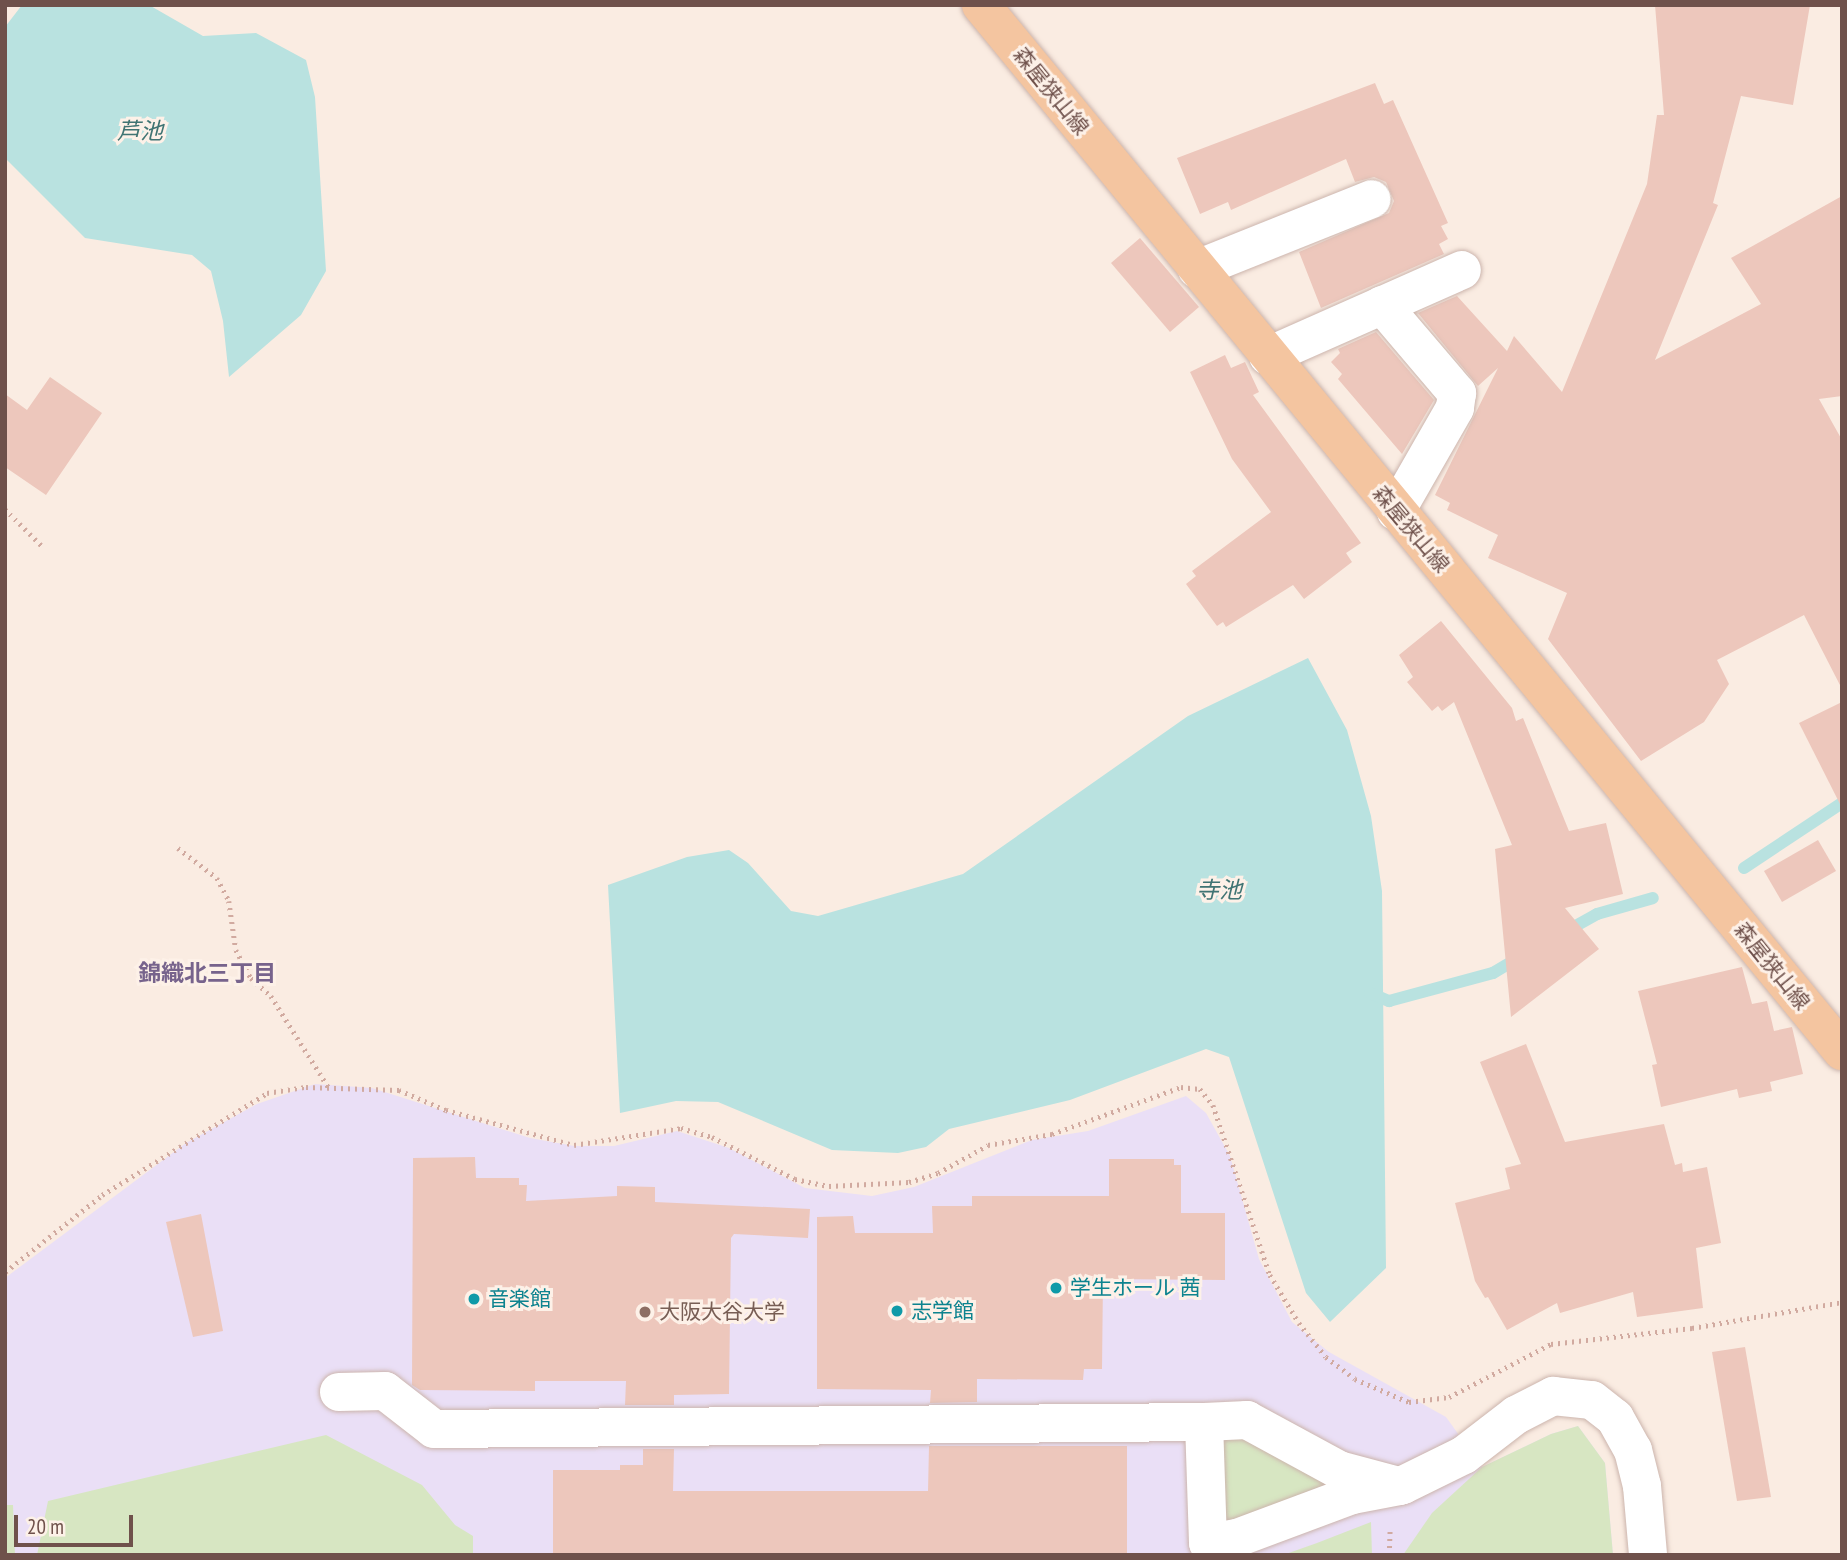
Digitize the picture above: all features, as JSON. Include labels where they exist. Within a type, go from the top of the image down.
[{"type":"main road","name":"森屋狭山線","points":[[981,5],[1842,1051]]},
{"type":"street","points":[[1197,269],[1372,199]]},
{"type":"street","points":[[1268,356],[1462,270]]},
{"type":"street","points":[[1382,305],[1457,393],[1455,408],[1396,511]]},
{"type":"street","points":[[339,1392],[385,1391],[434,1429],[1247,1420],[1339,1470],[1399,1486]]},
{"type":"street","points":[[1204,1422],[1208,1549],[1352,1495],[1399,1486],[1464,1455],[1516,1415],[1553,1396],[1592,1400],[1615,1418],[1633,1450],[1642,1486],[1648,1555]]},
{"type":"path","points":[[5,509],[44,548]]},
{"type":"path","points":[[178,848],[217,878],[229,901],[236,950],[251,978],[271,996],[330,1089]]},
{"type":"path","points":[[5,1272],[102,1195],[256,1100],[293,1089],[399,1090],[446,1110],[574,1145],[681,1128],[712,1137],[795,1179],[829,1185],[909,1182],[938,1173],[988,1145],[1052,1134],[1181,1087],[1200,1089],[1213,1105],[1270,1275],[1299,1323],[1326,1357],[1355,1379],[1409,1402],[1449,1397],[1551,1344],[1692,1328],[1842,1302]]},
{"type":"shaded area","name":"大阪大谷大学","points":[[315,1084],[372,1088],[530,1138],[574,1146],[614,1146],[677,1131],[729,1148],[805,1188],[872,1196],[914,1187],[1032,1140],[1088,1131],[1186,1096],[1206,1113],[1230,1156],[1259,1259],[1292,1322],[1329,1352],[1446,1417],[1482,1467],[1551,1434],[1578,1426],[1605,1463],[1613,1555],[5,1555],[5,1278],[186,1143],[257,1104]]},
{"type":"green space","points":[[1578,1426],[1605,1463],[1613,1555],[1403,1555],[1432,1513],[1482,1467],[1551,1434]]},
{"type":"green space","points":[[1235,1434],[1327,1484],[1223,1526],[1217,1443]]},
{"type":"green space","points":[[326,1435],[422,1485],[455,1525],[473,1536],[473,1555],[37,1555],[48,1501]]},
{"type":"green space","points":[[5,1505],[13,1505],[15,1555],[5,1555]]},
{"type":"green space","points":[[1371,1522],[1372,1555],[1283,1555],[1317,1543]]},
{"type":"water","name":"芦池","points":[[22,5],[149,5],[203,36],[256,33],[306,60],[315,97],[326,271],[301,315],[229,377],[223,321],[211,271],[192,255],[85,238],[5,158],[5,27]]},
{"type":"water","name":"寺池","points":[[1308,658],[1347,730],[1371,816],[1382,891],[1386,1268],[1330,1322],[1306,1293],[1229,1057],[1206,1049],[1070,1100],[949,1129],[926,1147],[898,1153],[832,1150],[718,1102],[676,1101],[620,1113],[608,885],[687,857],[729,850],[748,863],[791,911],[818,916],[963,874],[1188,716]]},
{"type":"building","points":[[1655,5],[1810,5],[1793,105],[1741,96],[1713,203],[1718,205],[1655,360],[1761,304],[1731,258],[1842,196],[1842,396],[1819,399],[1842,440],[1842,689],[1804,615],[1717,660],[1729,684],[1704,722],[1641,761],[1548,639],[1567,593],[1488,558],[1498,535],[1447,510],[1450,503],[1435,495],[1498,368],[1478,386],[1418,313],[1457,296],[1507,351],[1514,336],[1562,392],[1647,184],[1657,115],[1664,115]]},
{"type":"building","points":[[1375,83],[1384,104],[1393,100],[1448,223],[1441,226],[1448,239],[1439,244],[1444,254],[1321,308],[1299,252],[1389,213],[1394,201],[1386,182],[1374,177],[1355,182],[1346,159],[1231,210],[1228,202],[1200,214],[1177,158]]},
{"type":"building","points":[[1140,238],[1199,307],[1170,332],[1111,263]]},
{"type":"building","points":[[1376,332],[1434,400],[1402,454],[1338,379],[1342,374],[1331,362],[1340,353],[1338,349]]},
{"type":"building","points":[[1225,355],[1231,368],[1245,362],[1259,392],[1253,395],[1361,543],[1346,553],[1352,562],[1304,599],[1293,585],[1226,627],[1223,622],[1217,626],[1186,584],[1196,576],[1192,571],[1271,512],[1232,459],[1190,372]]},
{"type":"building","points":[[50,377],[102,413],[46,495],[5,467],[5,394],[27,410]]},
{"type":"building","points":[[1441,621],[1512,708],[1516,721],[1523,718],[1569,831],[1606,823],[1623,894],[1565,908],[1599,949],[1511,1017],[1495,849],[1512,845],[1454,702],[1442,711],[1438,706],[1432,711],[1407,682],[1413,677],[1399,655]]},
{"type":"building","points":[[1842,702],[1842,808],[1799,723]]},
{"type":"building","points":[[1818,840],[1836,871],[1782,902],[1764,871]]},
{"type":"building","points":[[1742,967],[1752,1004],[1767,1001],[1774,1031],[1792,1027],[1803,1074],[1770,1082],[1772,1091],[1739,1098],[1737,1089],[1661,1107],[1652,1065],[1657,1064],[1638,991]]},
{"type":"building","points":[[1526,1044],[1565,1142],[1664,1124],[1675,1165],[1682,1163],[1683,1172],[1707,1167],[1721,1243],[1696,1248],[1703,1308],[1637,1317],[1633,1292],[1560,1313],[1557,1303],[1507,1330],[1488,1297],[1485,1298],[1475,1281],[1455,1203],[1510,1189],[1505,1168],[1521,1164],[1480,1062]]},
{"type":"building","points":[[475,1157],[476,1178],[519,1178],[519,1185],[527,1185],[526,1201],[617,1196],[617,1186],[655,1187],[655,1202],[810,1209],[808,1238],[734,1234],[731,1238],[729,1394],[674,1395],[674,1405],[625,1405],[626,1381],[535,1381],[535,1391],[420,1390],[412,1385],[413,1158]]},
{"type":"building","points":[[1109,1159],[1174,1159],[1174,1165],[1181,1165],[1181,1213],[1225,1213],[1225,1280],[1103,1279],[1102,1369],[1084,1369],[1083,1380],[977,1379],[977,1402],[930,1403],[931,1390],[817,1389],[817,1217],[853,1216],[855,1233],[933,1233],[932,1206],[972,1206],[972,1196],[1109,1196]]},
{"type":"building","points":[[201,1214],[223,1331],[193,1337],[166,1222]]},
{"type":"building","points":[[1745,1347],[1771,1497],[1737,1501],[1712,1352]]},
{"type":"building","points":[[929,1446],[1127,1446],[1127,1555],[553,1555],[553,1470],[620,1470],[620,1465],[643,1465],[643,1449],[674,1449],[673,1491],[928,1491]]},
{"type":"waterway","points":[[1744,868],[1842,803]]},
{"type":"waterway","points":[[1563,933],[1597,914],[1653,898]]},
{"type":"waterway","points":[[1370,993],[1389,1001],[1493,973],[1520,957]]},
{"type":"place","name":"学生ホール 茜","points":[[1056,1288]]},
{"type":"place","name":"音楽館","points":[[474,1299]]},
{"type":"place","name":"志学館","points":[[897,1311]]},
{"type":"place","name":"大阪大谷大学","points":[[645,1312]]},
{"type":"district","name":"錦織北三丁目","points":[[207,973]]}]
